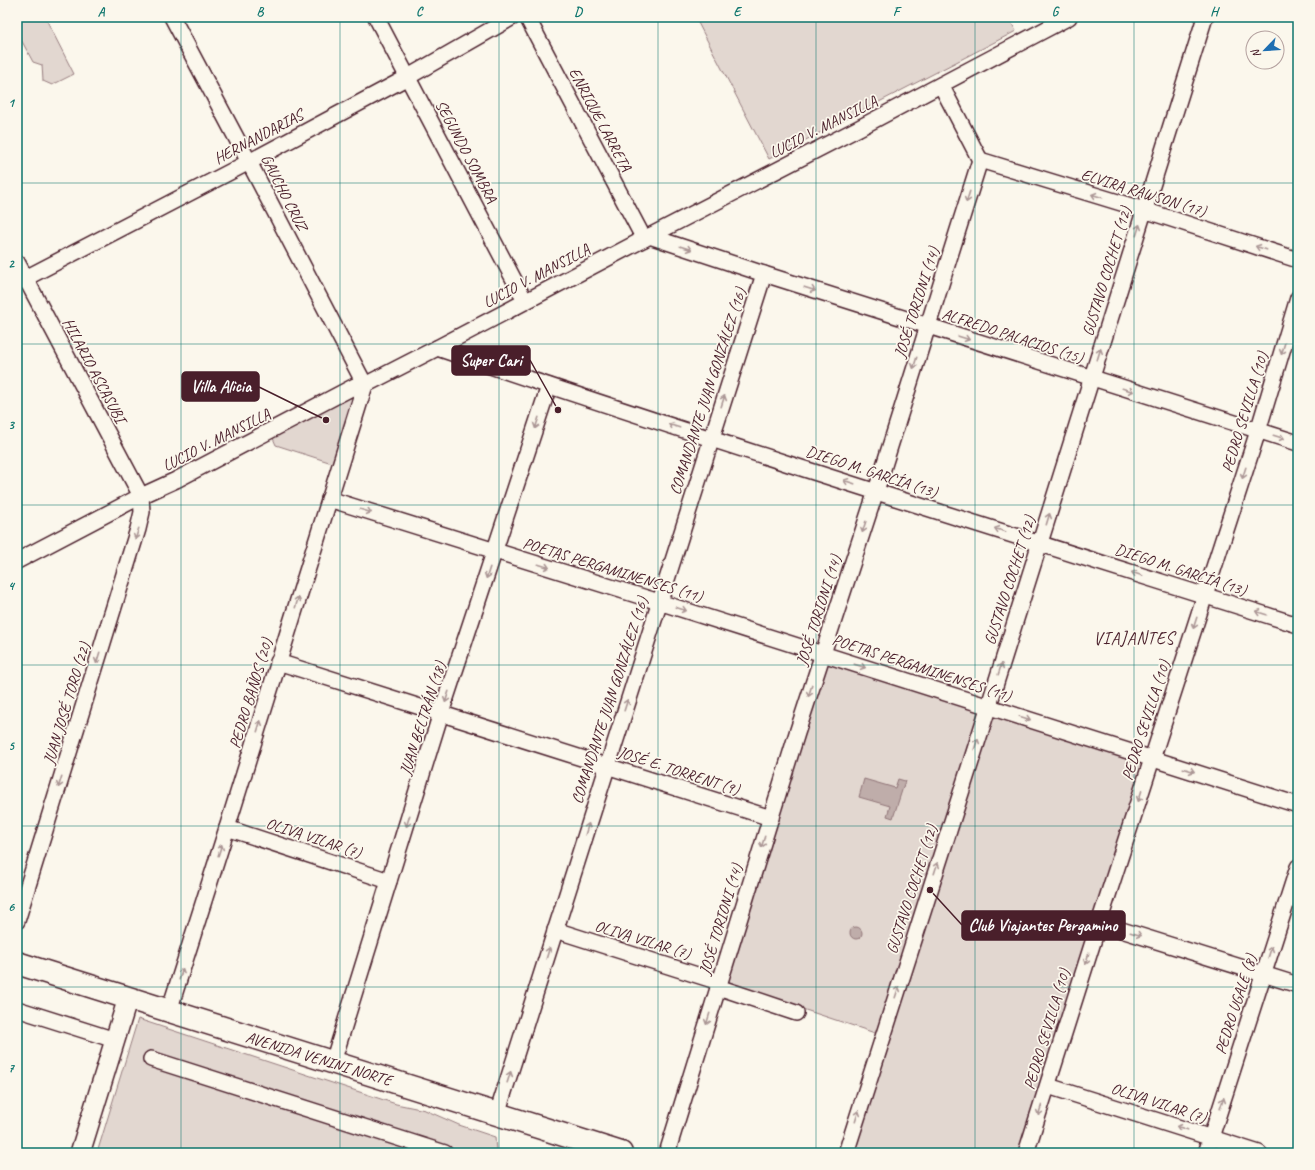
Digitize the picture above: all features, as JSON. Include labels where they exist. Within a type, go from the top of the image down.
[{"type":"highway","name":"AVENIDA VENINI NORTE","points":[[17,963],[621,1153]]},
{"type":"main road","points":[[80,1153],[128,998]]},
{"type":"street","name":"GAUCHO CRUZ","points":[[172,17],[365,385]]},
{"type":"street","name":"SEGUNDO SOMBRA","points":[[376,17],[525,301]]},
{"type":"street","name":"HERNANDARIAS","points":[[21,280],[249,162],[408,77],[513,17]]},
{"type":"street","name":"ENRIQUE LARRETA","points":[[527,17],[646,237]]},
{"type":"street","name":"LUCIO V. MANSILLA","points":[[17,561],[140,496],[183,477],[356,386],[365,385],[437,348],[646,237],[941,85],[1069,17]]},
{"type":"street","name":"GUSTAVO COCHET (12)","points":[[846,1153],[1205,17]]},
{"type":"street","points":[[941,85],[980,160]]},
{"type":"street","name":"ELVIRA RAWSON (17)","points":[[980,160],[1144,210],[1298,260]]},
{"type":"street","name":"JOSÉ TORIONI (14)","points":[[667,1153],[822,654],[876,491],[980,160]]},
{"type":"street","name":"ALFREDO PALACIOS (15)","points":[[646,237],[1298,443]]},
{"type":"street","name":"HILARIO ASCASUBI","points":[[17,262],[21,280],[140,496]]},
{"type":"street","name":"COMANDANTE JUAN GONZÁLEZ (16)","points":[[497,1114],[764,274]]},
{"type":"street","name":"PEDRO SEVILLA (10)","points":[[1026,1153],[1204,595],[1258,431],[1298,298]]},
{"type":"street","name":"DIEGO M. GARCÍA (13)","points":[[437,348],[549,386],[1298,625]]},
{"type":"street","name":"PEDRO BAÑOS (20)","points":[[169,1011],[365,385]]},
{"type":"street","name":"JUAN BELTRÁN (18)","points":[[332,1062],[441,714],[549,386]]},
{"type":"street","name":"JUAN JOSÉ TORO (22)","points":[[17,921],[138,529],[142,512],[140,496]]},
{"type":"street","name":"POETAS PERGAMINENSES (11)","points":[[329,499],[1298,805]]},
{"type":"street","name":"JOSÉ E. TORRENT (9)","points":[[278,662],[771,818]]},
{"type":"street","name":"OLIVA VILAR (7)","points":[[227,828],[389,881]]},
{"type":"street","name":"PEDRO UGALE (8)","points":[[1206,1153],[1298,867]]},
{"type":"street","points":[[1099,923],[1298,985]]},
{"type":"street","name":"OLIVA VILAR (7)","points":[[555,930],[719,984],[796,1014]]},
{"type":"street","points":[[17,1009],[115,1040]]},
{"type":"street","points":[[151,1058],[445,1153]]},
{"type":"street","name":"OLIVA VILAR (7)","points":[[1048,1086],[1259,1153]]},
{"type":"shaded area","points":[[17,17],[45,17],[74,74],[52,85],[43,81],[42,65],[33,62],[17,32]]},
{"type":"shaded area","points":[[695,17],[1008,17],[1016,31],[769,159]]},
{"type":"shaded area","points":[[350,397],[353,401],[335,464],[276,445],[272,436]]},
{"type":"shaded area","points":[[828,662],[1143,763],[1021,1153],[851,1153],[887,1037],[724,983],[825,665]]},
{"type":"shaded area","points":[[864,779],[895,788],[898,779],[905,781],[893,818],[887,816],[890,806],[859,797]]},
{"type":"shaded area","points":[[854,927],[858,927],[862,933],[858,939],[854,939],[850,935],[850,931]]},
{"type":"shaded area","points":[[138,1019],[396,1104],[425,1110],[459,1125],[495,1137],[496,1153],[97,1153]]},
{"type":"place","name":"Super Cari","points":[[558,410]]},
{"type":"place","name":"Villa Alicia","points":[[326,420]]},
{"type":"place","name":"Club Viajantes Pergamino","points":[[930,890]]},
{"type":"district","name":"VIAJANTES","points":[[1134,638]]}]
